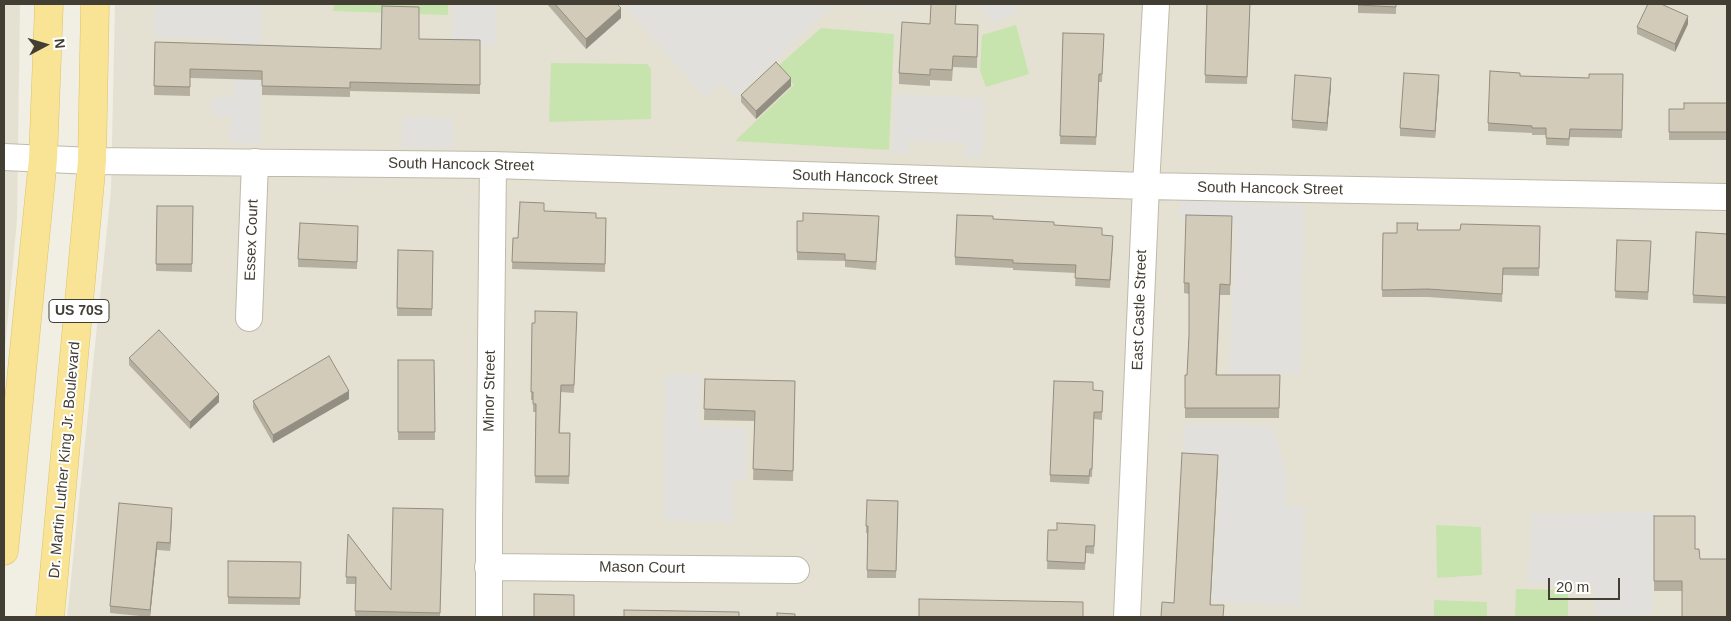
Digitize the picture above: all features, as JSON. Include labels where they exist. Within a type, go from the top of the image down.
[{"type":"main road","name":"US 70S","points":[[4,551],[43,159],[49,4]]},
{"type":"main road","name":"Dr. Martin Luther King Jr. Boulevard","points":[[50,617],[92,161],[95,4]]},
{"type":"street","name":"East Castle Street","points":[[1127,617],[1156,4]]},
{"type":"street","name":"South Hancock Street","points":[[4,157],[92,161],[493,165],[1146,186],[1727,196]]},
{"type":"street","name":"Essex Court","points":[[248,318],[254,162]]},
{"type":"street","name":"Minor Street","points":[[489,617],[493,165]]},
{"type":"street","name":"Mason Court","points":[[488,567],[796,570]]},
{"type":"shaded area","points":[[4,4],[20,4],[17,220],[4,359]]},
{"type":"shaded area","points":[[115,4],[1727,4],[1727,617],[67,617],[111,190]]},
{"type":"shaded area","points":[[154,4],[261,4],[260,144],[230,142],[231,116],[212,115],[211,98],[233,97],[234,47],[229,41],[223,39],[153,36]]},
{"type":"shaded area","points":[[452,4],[497,4],[496,45],[452,44]]},
{"type":"shaded area","points":[[622,4],[836,4],[735,98],[722,83],[706,98]]},
{"type":"shaded area","points":[[861,4],[910,4],[909,10],[861,8]]},
{"type":"shaded area","points":[[979,4],[1014,4],[1017,13],[993,23]]},
{"type":"shaded area","points":[[895,94],[985,98],[982,158],[964,157],[965,143],[908,141],[908,154],[892,153]]},
{"type":"shaded area","points":[[403,117],[452,118],[453,149],[401,147]]},
{"type":"shaded area","points":[[1180,201],[1304,205],[1300,374],[1229,373],[1236,223],[1180,221]]},
{"type":"shaded area","points":[[701,374],[699,426],[746,428],[745,481],[733,480],[733,523],[664,520],[665,375]]},
{"type":"shaded area","points":[[1185,423],[1273,426],[1287,475],[1286,506],[1305,507],[1300,606],[1212,601],[1221,460],[1182,458]]},
{"type":"shaded area","points":[[1653,512],[1652,617],[1595,617],[1595,587],[1527,583],[1533,514]]},
{"type":"green space","points":[[334,4],[448,4],[448,15],[333,11]]},
{"type":"green space","points":[[1016,25],[1029,74],[986,87],[980,71],[982,35]]},
{"type":"green space","points":[[821,28],[894,34],[889,150],[735,141],[794,85],[777,67]]},
{"type":"green space","points":[[551,63],[647,64],[651,69],[651,119],[549,122]]},
{"type":"green space","points":[[1436,525],[1481,527],[1482,575],[1437,578]]},
{"type":"green space","points":[[1516,589],[1568,590],[1568,617],[1515,617]]},
{"type":"green space","points":[[1434,600],[1487,602],[1487,617],[1434,617]]},
{"type":"building","points":[[555,4],[617,4],[621,8],[586,39]]},
{"type":"building","points":[[931,4],[956,4],[955,24],[978,25],[977,57],[953,56],[952,70],[930,69],[930,75],[899,73],[902,22],[930,24]]},
{"type":"building","points":[[1207,4],[1250,4],[1247,77],[1205,75]]},
{"type":"building","points":[[1396,4],[1396,7],[1358,5]]},
{"type":"building","points":[[1648,4],[1661,4],[1688,16],[1675,44],[1637,27]]},
{"type":"building","points":[[382,6],[419,7],[419,39],[480,40],[480,85],[350,82],[350,88],[262,86],[262,71],[190,69],[190,87],[154,86],[155,42],[381,49]]},
{"type":"building","points":[[1063,33],[1104,34],[1102,74],[1099,74],[1096,137],[1060,136]]},
{"type":"building","points":[[776,62],[791,78],[756,111],[741,95]]},
{"type":"building","points":[[1490,71],[1520,73],[1520,76],[1589,78],[1589,74],[1623,74],[1622,130],[1570,129],[1569,139],[1546,138],[1546,128],[1488,123]]},
{"type":"building","points":[[1404,73],[1439,75],[1435,131],[1400,128]]},
{"type":"building","points":[[1295,75],[1331,78],[1327,123],[1292,120]]},
{"type":"building","points":[[1684,103],[1727,103],[1727,132],[1669,132],[1669,109],[1684,109]]},
{"type":"building","points":[[520,202],[544,203],[544,211],[596,213],[596,218],[606,218],[605,264],[512,262],[513,238],[518,238]]},
{"type":"building","points":[[157,206],[193,206],[192,264],[156,264]]},
{"type":"building","points":[[803,213],[879,216],[876,262],[845,260],[845,254],[797,252],[797,221],[803,221]]},
{"type":"building","points":[[957,215],[993,216],[993,219],[1054,222],[1054,225],[1102,228],[1102,235],[1113,236],[1110,280],[1075,278],[1076,265],[1013,263],[1013,260],[955,257]]},
{"type":"building","points":[[1186,215],[1232,216],[1230,285],[1220,284],[1216,375],[1280,375],[1279,408],[1185,408],[1185,375],[1187,375],[1189,335],[1189,283],[1184,283]]},
{"type":"building","points":[[300,223],[358,226],[357,262],[298,259]]},
{"type":"building","points":[[1397,223],[1418,223],[1417,230],[1460,230],[1461,224],[1540,226],[1539,268],[1503,268],[1502,294],[1428,289],[1382,290],[1383,233],[1397,233]]},
{"type":"building","points":[[1696,232],[1727,234],[1727,297],[1693,295]]},
{"type":"building","points":[[1617,240],[1651,241],[1648,292],[1615,291]]},
{"type":"building","points":[[398,250],[433,251],[432,309],[397,308]]},
{"type":"building","points":[[535,311],[577,312],[574,385],[561,385],[559,433],[570,433],[569,476],[535,476],[536,404],[533,404],[533,392],[531,392],[532,323],[535,323]]},
{"type":"building","points":[[159,330],[219,394],[190,422],[129,358]]},
{"type":"building","points":[[329,356],[349,391],[273,435],[253,401]]},
{"type":"building","points":[[398,360],[434,360],[435,432],[398,432]]},
{"type":"building","points":[[705,379],[795,381],[793,471],[753,469],[755,411],[704,409]]},
{"type":"building","points":[[1054,381],[1093,382],[1093,390],[1103,391],[1102,412],[1094,412],[1092,469],[1090,469],[1089,476],[1050,475]]},
{"type":"building","points":[[1182,453],[1218,455],[1210,605],[1224,605],[1223,617],[1161,617],[1162,602],[1174,603]]},
{"type":"building","points":[[867,500],[898,501],[896,571],[867,570]]},
{"type":"building","points":[[119,503],[172,508],[170,543],[157,542],[150,610],[110,606]]},
{"type":"building","points":[[393,508],[443,509],[440,613],[355,611],[356,577],[346,577],[348,534],[391,590]]},
{"type":"building","points":[[1654,516],[1695,516],[1695,549],[1699,549],[1700,559],[1727,559],[1727,617],[1682,617],[1682,581],[1654,581]]},
{"type":"building","points":[[1057,523],[1095,525],[1094,546],[1086,546],[1085,563],[1047,561],[1048,530],[1057,530]]},
{"type":"building","points":[[228,561],[301,562],[300,598],[228,597]]},
{"type":"building","points":[[534,594],[574,595],[574,617],[534,617]]},
{"type":"building","points":[[919,599],[1083,602],[1083,617],[919,617]]},
{"type":"building","points":[[624,610],[739,612],[739,617],[624,617]]},
{"type":"building","points":[[777,613],[795,614],[795,617],[777,617]]}]
